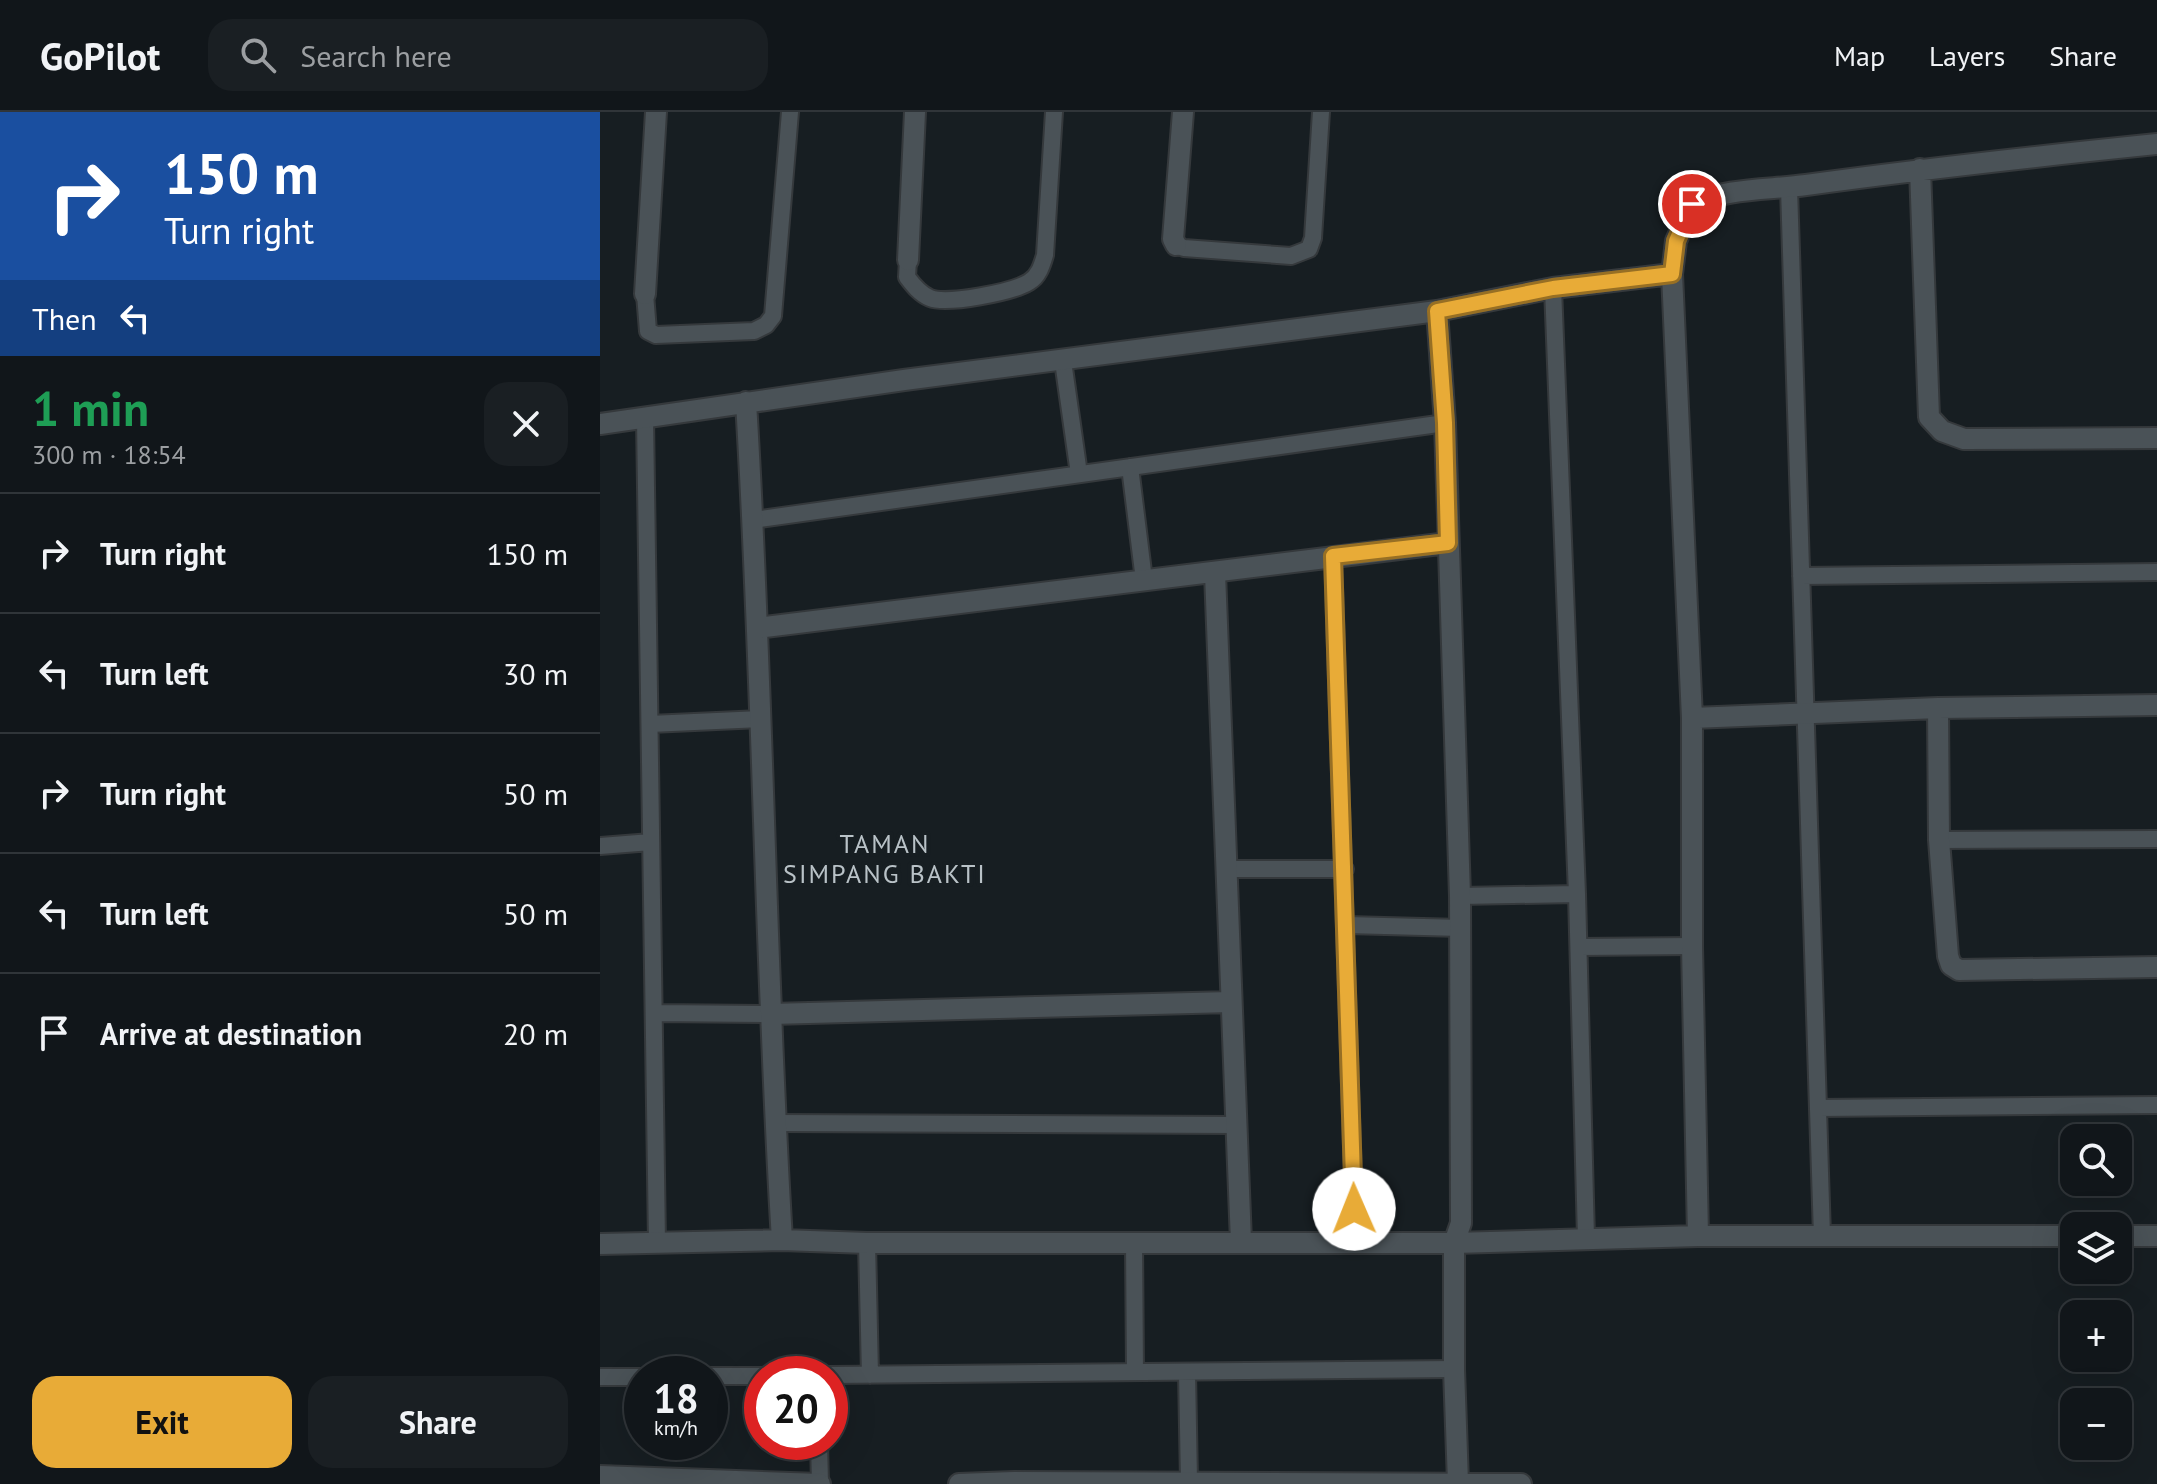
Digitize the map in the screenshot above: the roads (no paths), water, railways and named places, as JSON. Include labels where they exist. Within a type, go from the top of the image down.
[{"type":"street","points":[[645,294],[656,112]]},
{"type":"street","points":[[908,260],[915,112]]},
{"type":"street","points":[[1176,245],[1173,239],[1183,112]]},
{"type":"street","points":[[1698,1236],[1692,946],[1692,718],[1672,274],[1676,241],[1692,204],[1710,195],[2157,144]]},
{"type":"street","points":[[1920,169],[1929,417],[1942,431],[1964,439],[2157,438]]},
{"type":"street","points":[[600,424],[1437,311],[1553,288],[1672,274]]},
{"type":"street","points":[[1437,311],[1445,423],[1461,928],[1461,1223],[1454,1243],[1458,1483]]},
{"type":"street","points":[[746,402],[782,1240]]},
{"type":"street","points":[[757,628],[1448,543]]},
{"type":"street","points":[[1215,573],[1241,1242]]},
{"type":"street","points":[[1692,718],[1938,708],[2157,705]]},
{"type":"street","points":[[1938,708],[1939,840],[1951,965],[1959,970],[2157,967]]},
{"type":"street","points":[[771,1014],[1231,1002]]},
{"type":"street","points":[[600,1244],[782,1240],[867,1243],[1454,1243],[1698,1236],[2060,1236]]},
{"type":"street","points":[[2132,1236],[2157,1236]]},
{"type":"street","points":[[600,1476],[820,1484]]},
{"type":"street","points":[[959,1484],[1521,1484]]},
{"type":"lane","points":[[645,294],[648,331],[656,335],[754,331],[766,325],[776,305],[790,112]]},
{"type":"lane","points":[[908,260],[907,277],[919,291],[945,302],[1030,282],[1040,270],[1045,255],[1054,112]]},
{"type":"lane","points":[[1176,245],[1291,256],[1309,249],[1313,238],[1321,112]]},
{"type":"lane","points":[[1789,188],[1822,1236]]},
{"type":"lane","points":[[1553,288],[1579,947],[1586,1238]]},
{"type":"lane","points":[[1063,361],[1079,474]]},
{"type":"lane","points":[[645,418],[657,1243]]},
{"type":"lane","points":[[753,520],[1445,423]]},
{"type":"lane","points":[[1130,467],[1144,580]]},
{"type":"lane","points":[[1333,556],[1355,1241]]},
{"type":"lane","points":[[1801,576],[2157,572]]},
{"type":"lane","points":[[650,724],[761,719]]},
{"type":"lane","points":[[1939,840],[2157,839]]},
{"type":"lane","points":[[600,846],[651,842]]},
{"type":"lane","points":[[1227,869],[1345,869]]},
{"type":"lane","points":[[1460,896],[1577,894]]},
{"type":"lane","points":[[1347,925],[1461,928]]},
{"type":"lane","points":[[1579,947],[1692,946]]},
{"type":"lane","points":[[654,1013],[771,1014]]},
{"type":"lane","points":[[1818,1108],[2157,1105]]},
{"type":"lane","points":[[775,1123],[1235,1125]]},
{"type":"lane","points":[[1134,1241],[1135,1372]]},
{"type":"lane","points":[[867,1243],[870,1375]]},
{"type":"lane","points":[[848,1375],[1454,1369]]},
{"type":"lane","points":[[1187,1372],[1189,1482]]},
{"type":"lane","points":[[600,1377],[624,1377]]},
{"type":"lane","points":[[819,1460],[820,1484]]},
{"type":"district","name":"TAMAN SIMPANG BAKTI","points":[[885,859]]}]
